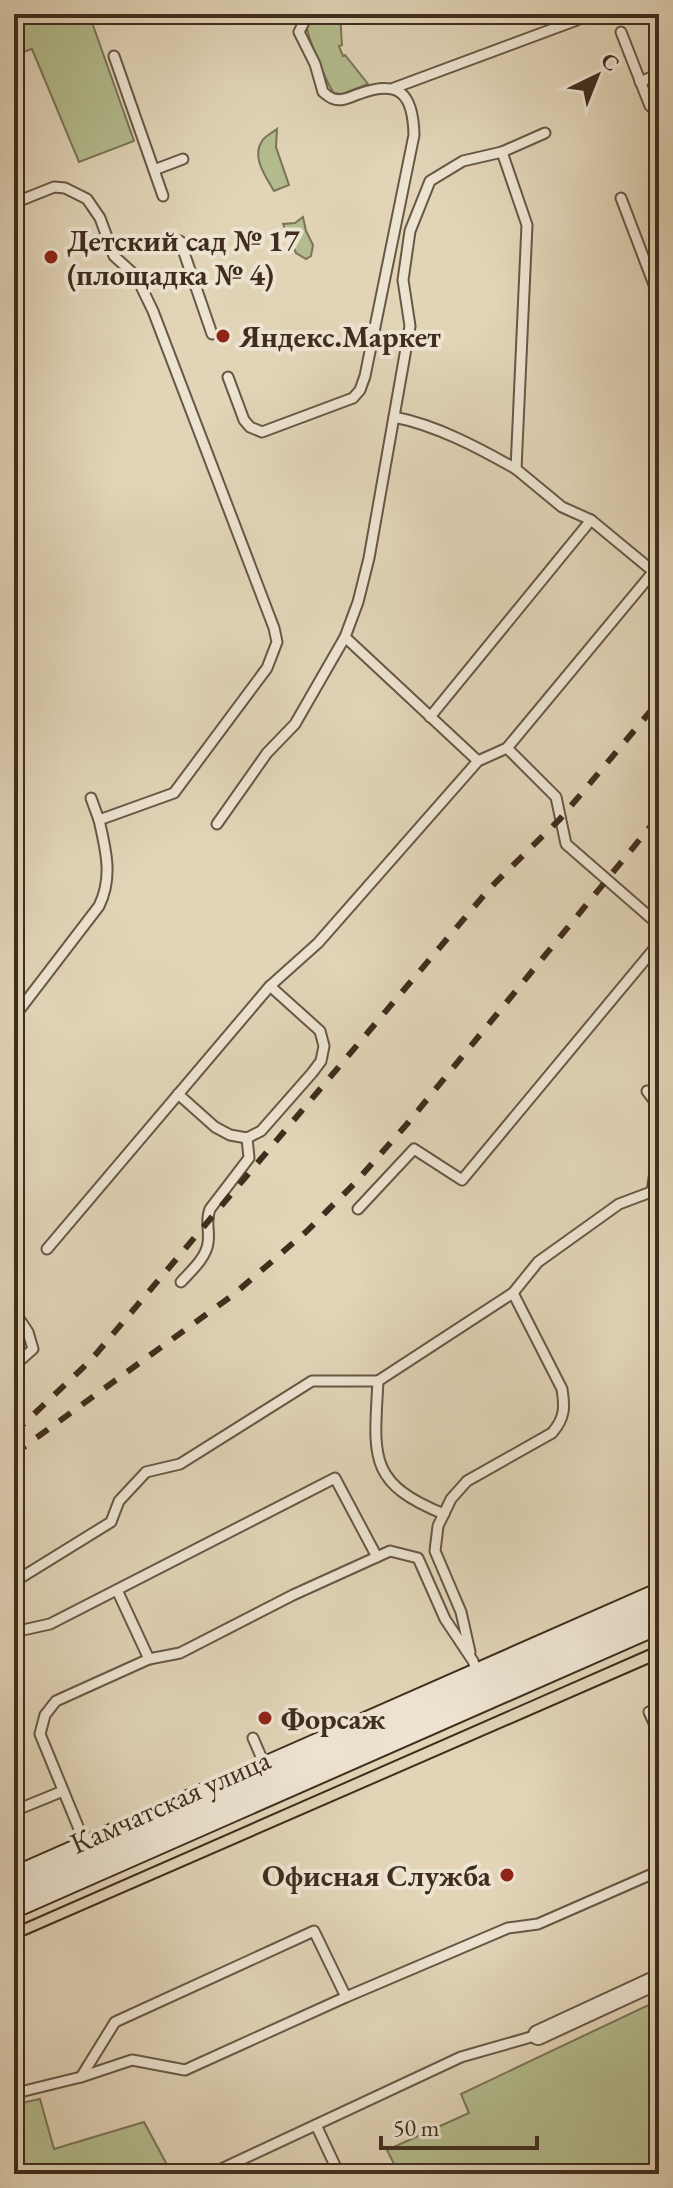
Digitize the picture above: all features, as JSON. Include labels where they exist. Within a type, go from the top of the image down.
[{"type":"main road","name":"Камчатская улица","points":[[14,1904],[92,1858],[267,1769],[659,1597]]},
{"type":"main road","name":"Камчатская улица","points":[[14,1881],[92,1858],[479,1677],[659,1620]]},
{"type":"street","points":[[538,2035],[659,1979]]},
{"type":"lane","points":[[228,377],[244,420],[250,427],[262,432],[353,398],[360,390],[414,135],[412,110],[406,96],[394,88],[380,86],[343,100],[334,99],[323,92],[315,64],[299,32],[308,14]]},
{"type":"lane","points":[[394,88],[577,20]]},
{"type":"lane","points":[[621,32],[650,106]]},
{"type":"lane","points":[[114,56],[163,196]]},
{"type":"lane","points":[[640,82],[659,74]]},
{"type":"lane","points":[[217,824],[267,753],[295,724],[345,637],[358,602],[369,558],[410,326],[403,280],[410,231],[430,181],[463,161],[502,152],[545,133]]},
{"type":"lane","points":[[502,152],[527,225],[516,469]]},
{"type":"lane","points":[[154,170],[183,159]]},
{"type":"lane","points":[[14,203],[54,187],[65,188],[87,199],[100,218],[114,256],[136,276],[159,326],[277,642],[267,668],[174,793],[99,820]]},
{"type":"lane","points":[[621,198],[656,290],[659,289]]},
{"type":"lane","points":[[180,241],[212,334]]},
{"type":"lane","points":[[47,1249],[270,986],[318,943],[478,761],[507,748],[656,569],[591,520],[562,507],[516,469],[447,436],[394,417]]},
{"type":"lane","points":[[430,717],[591,520]]},
{"type":"lane","points":[[345,637],[478,761]]},
{"type":"lane","points":[[507,748],[556,797],[566,844],[659,925]]},
{"type":"lane","points":[[14,1017],[99,906],[106,892],[108,872],[99,820],[91,798]]},
{"type":"lane","points":[[358,1209],[414,1149],[462,1180],[659,943]]},
{"type":"lane","points":[[178,1094],[215,1127],[230,1135],[247,1138],[261,1131],[312,1073],[321,1061],[324,1046],[320,1031],[270,986]]},
{"type":"lane","points":[[647,1091],[659,1107]]},
{"type":"lane","points":[[181,1282],[208,1247],[207,1217],[210,1209],[249,1158],[247,1138]]},
{"type":"lane","points":[[22,1577],[111,1522],[119,1501],[146,1472],[180,1464],[312,1381],[378,1381],[513,1293],[538,1262],[619,1204],[656,1191],[659,1144]]},
{"type":"lane","points":[[479,1677],[461,1612],[435,1551],[438,1526],[451,1499],[467,1481],[541,1441],[563,1421],[565,1405],[562,1389],[513,1293]]},
{"type":"lane","points":[[14,1311],[28,1332],[33,1349],[14,1366]]},
{"type":"lane","points":[[378,1381],[375,1437],[378,1460],[397,1490],[413,1502],[444,1514]]},
{"type":"lane","points":[[14,1632],[50,1624],[335,1478],[377,1557]]},
{"type":"lane","points":[[92,1858],[40,1734],[45,1715],[56,1701],[149,1659],[180,1653],[293,1595],[390,1551],[418,1558],[445,1619],[479,1677]]},
{"type":"lane","points":[[117,1590],[149,1659]]},
{"type":"lane","points":[[659,1707],[649,1712],[659,1734]]},
{"type":"lane","points":[[253,1738],[267,1769]]},
{"type":"lane","points":[[14,1811],[63,1791]]},
{"type":"lane","points":[[15,2094],[132,2060],[185,2070],[508,1928],[538,1924],[659,1871]]},
{"type":"lane","points":[[81,2077],[115,2022],[314,1931],[346,1997]]},
{"type":"lane","points":[[217,2171],[461,2057],[538,2035]]},
{"type":"lane","points":[[316,2125],[339,2174]]},
{"type":"green space","points":[[14,14],[89,14],[134,141],[79,162],[32,49],[14,55]]},
{"type":"green space","points":[[323,14],[340,14],[342,45],[339,46],[343,56],[368,84],[342,94],[334,93],[331,89],[307,30],[310,21]]},
{"type":"green space","points":[[277,129],[276,147],[289,185],[274,191],[261,167],[258,154],[263,139]]},
{"type":"green space","points":[[303,217],[313,245],[311,256],[306,259],[296,253],[283,224],[295,223]]},
{"type":"green space","points":[[659,2000],[659,2174],[399,2174],[387,2150],[469,2113],[461,2094]]},
{"type":"green space","points":[[40,2099],[54,2149],[144,2122],[172,2174],[14,2174],[14,2101],[17,2104]]},
{"type":"tram line","points":[[14,1928],[659,1645]]},
{"type":"tram line","points":[[14,1940],[659,1659]]},
{"type":"railway","points":[[14,1433],[91,1360],[490,888],[560,819],[659,701]]},
{"type":"railway","points":[[14,1454],[233,1295],[307,1231],[407,1124],[659,816]]},
{"type":"place","name":"Детский сад № 17 (площадка № 4)","points":[[51,257]]},
{"type":"place","name":"Яндекс.Маркет","points":[[223,336]]},
{"type":"place","name":"Форсаж","points":[[265,1718]]},
{"type":"place","name":"Офисная Служба","points":[[507,1875]]}]
